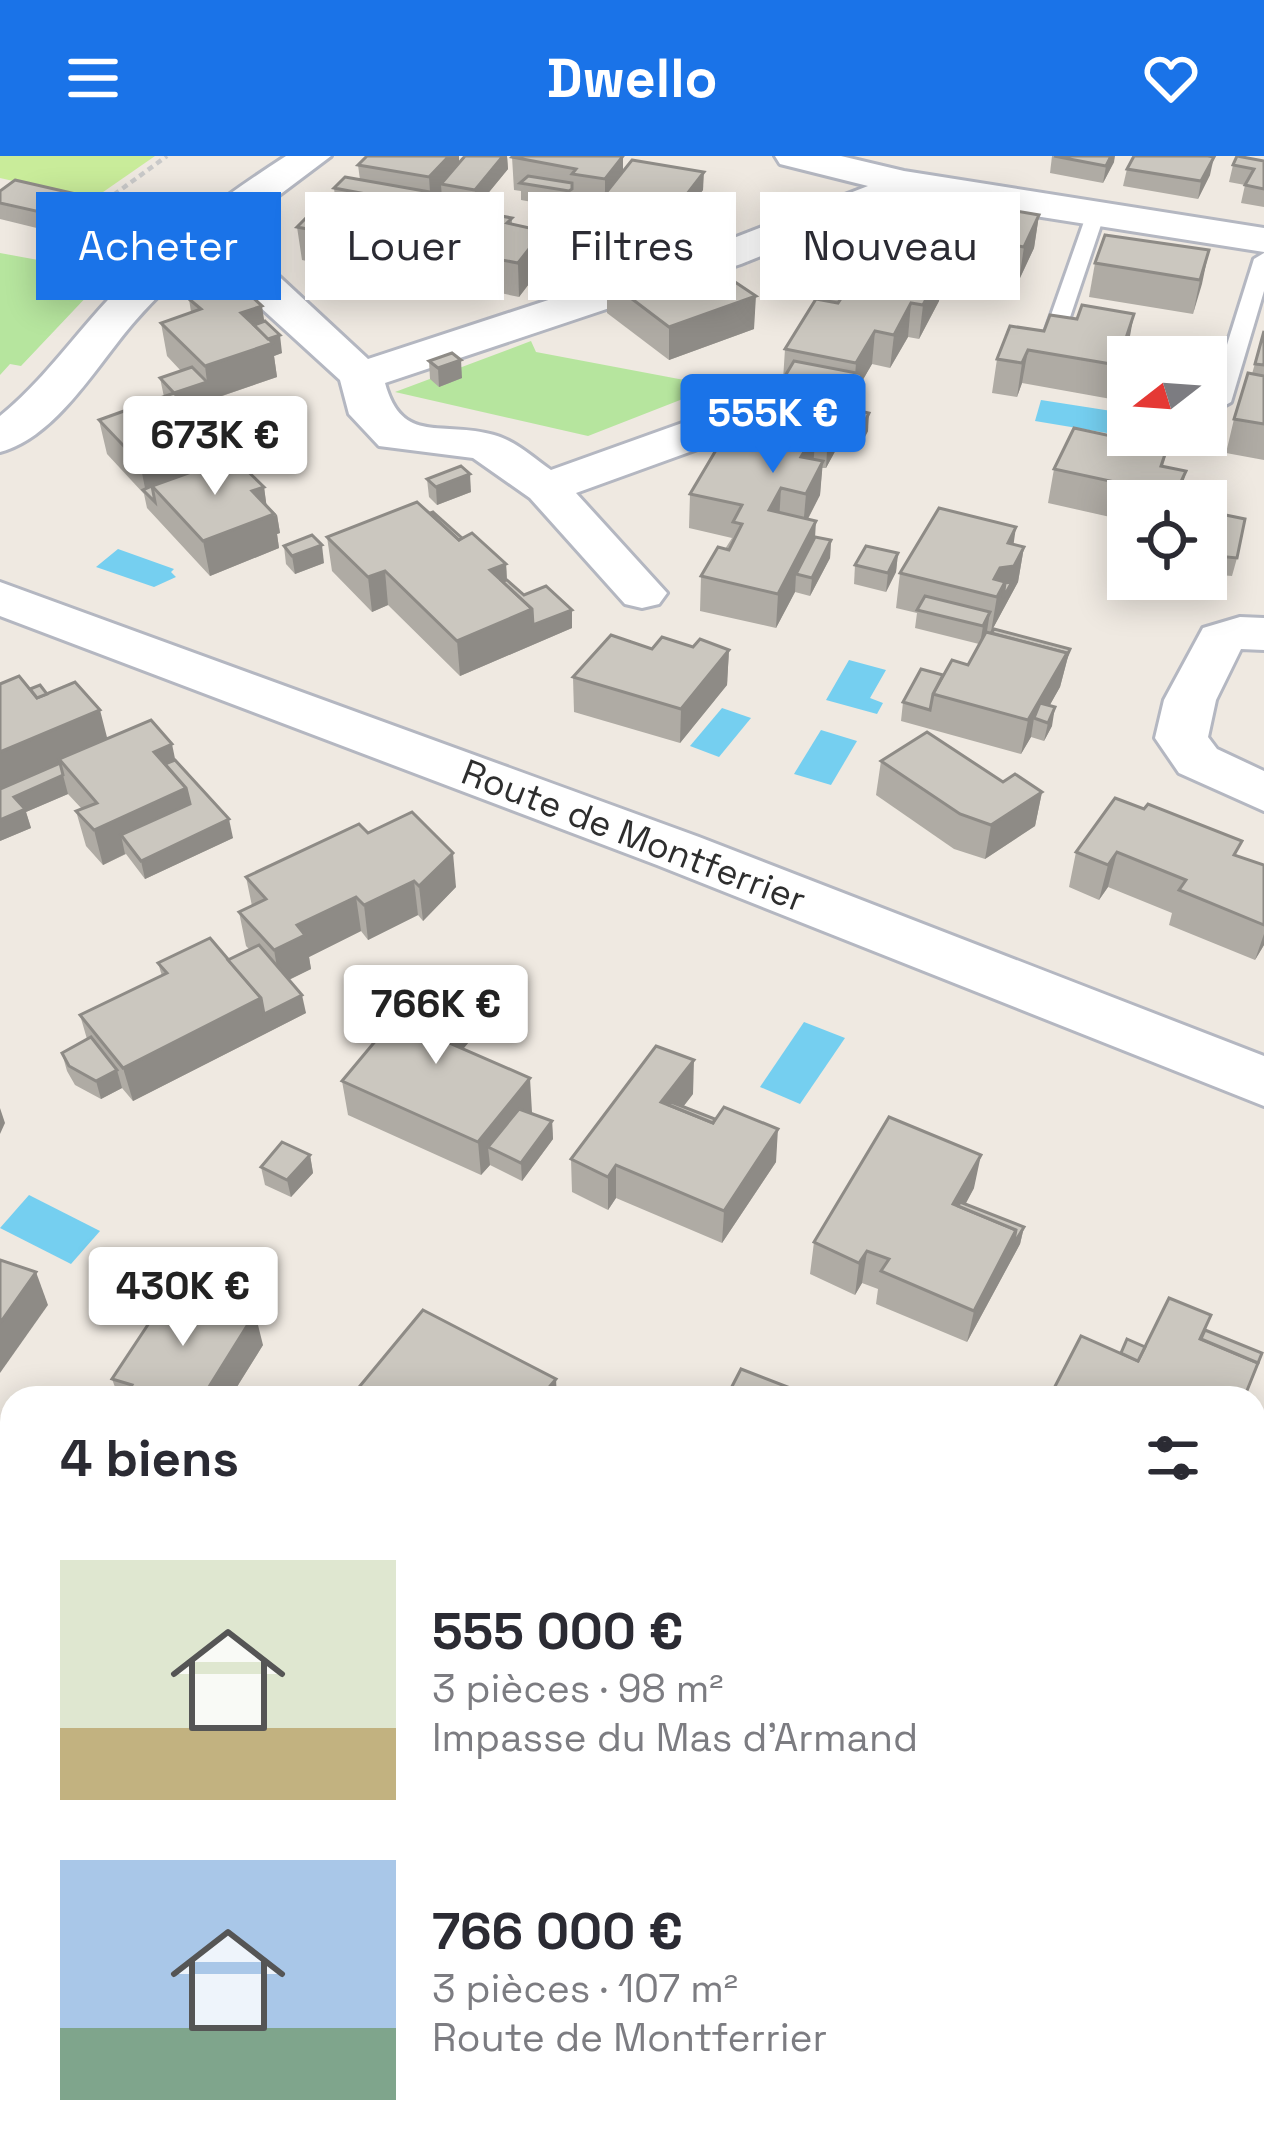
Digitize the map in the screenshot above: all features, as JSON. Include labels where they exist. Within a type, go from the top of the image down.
[{"type":"street","points":[[261,192],[312,156]]},
{"type":"street","points":[[794,156],[904,183],[1264,240]]},
{"type":"street","points":[[361,376],[727,255],[858,206],[904,183]]},
{"type":"street","points":[[0,438],[33,415],[131,300]]},
{"type":"street","points":[[280,300],[361,376],[371,414],[395,436],[485,446],[546,488],[642,592]]},
{"type":"street","points":[[546,488],[701,432]]},
{"type":"street","name":"Route de Montferrier","points":[[0,598],[679,851],[1264,1082]]},
{"type":"street","points":[[1264,634],[1240,633],[1220,639],[1190,700],[1180,738],[1198,760],[1222,776],[1264,793]]},
{"type":"lane","points":[[1053,338],[1096,213]]},
{"type":"lane","points":[[1227,379],[1264,259]]},
{"type":"path","points":[[118,192],[167,156]]},
{"type":"green space","points":[[0,156],[155,156],[103,192],[62,192],[0,178]]},
{"type":"green space","points":[[0,253],[36,260],[36,300],[83,300],[21,366],[10,364],[0,375]]},
{"type":"green space","points":[[531,341],[536,352],[716,386],[588,436],[395,392]]},
{"type":"water","points":[[1041,400],[1107,410],[1107,433],[1035,421]]},
{"type":"water","points":[[118,549],[174,569],[171,572],[176,577],[154,587],[96,567]]},
{"type":"water","points":[[849,660],[886,670],[870,698],[883,703],[877,714],[826,700]]},
{"type":"water","points":[[722,708],[751,718],[719,757],[690,746]]},
{"type":"water","points":[[821,730],[857,741],[831,785],[794,774]]},
{"type":"water","points":[[804,1022],[845,1038],[800,1104],[760,1087]]},
{"type":"water","points":[[29,1195],[100,1231],[71,1264],[0,1228]]},
{"type":"building","points":[[367,156],[449,156],[429,177],[358,165]]},
{"type":"building","points":[[465,156],[503,156],[475,190],[441,184]]},
{"type":"building","points":[[513,156],[623,156],[605,179]]},
{"type":"building","points":[[1054,156],[1111,156],[1106,166]]},
{"type":"building","points":[[1134,156],[1214,157],[1201,181],[1127,169]]},
{"type":"building","points":[[1237,156],[1264,161],[1264,189],[1245,185],[1254,169],[1233,165]]},
{"type":"building","points":[[632,160],[704,172],[689,192],[607,192]]},
{"type":"building","points":[[528,176],[572,183],[572,189],[520,183]]},
{"type":"building","points":[[345,177],[430,192],[355,192],[334,188]]},
{"type":"building","points":[[15,180],[67,192],[36,192],[36,211],[0,203],[0,191]]},
{"type":"building","points":[[1020,212],[1039,215],[1024,247],[1020,246]]},
{"type":"building","points":[[504,217],[512,218],[507,223],[528,228],[528,250],[518,263],[504,260]]},
{"type":"building","points":[[1105,235],[1209,250],[1200,280],[1095,263]]},
{"type":"building","points":[[736,283],[756,296],[669,327],[633,300],[736,300]]},
{"type":"building","points":[[190,300],[255,300],[262,306],[241,313],[273,343],[205,366],[161,323],[201,309]]},
{"type":"building","points":[[815,300],[926,300],[923,305],[911,303],[894,335],[875,331],[856,363],[785,349]]},
{"type":"building","points":[[1082,305],[1134,314],[1127,336],[1107,336],[1107,363],[1028,350],[1022,363],[997,359],[1010,326],[1044,331],[1050,315],[1077,319]]},
{"type":"building","points":[[265,321],[280,335],[268,339],[254,325]]},
{"type":"building","points":[[1264,331],[1264,365],[1255,364]]},
{"type":"building","points":[[452,353],[461,360],[438,368],[429,361]]},
{"type":"building","points":[[794,361],[862,374],[828,434],[816,432],[801,457],[823,461],[806,494],[781,488],[769,510],[816,521],[778,594],[701,576],[718,547],[729,550],[742,524],[733,522],[742,505],[690,494],[722,440],[731,442],[746,416],[771,421],[784,400],[772,398]]},
{"type":"building","points":[[192,367],[207,382],[174,393],[160,378]]},
{"type":"building","points":[[1248,373],[1264,376],[1264,424],[1234,419]]},
{"type":"building","points":[[174,393],[198,418],[193,420],[208,437],[140,463],[99,420]]},
{"type":"building","points":[[850,409],[869,413],[861,430],[841,426]]},
{"type":"building","points":[[1074,428],[1107,435],[1107,456],[1164,456],[1161,466],[1186,471],[1182,480],[1107,480],[1054,469]]},
{"type":"building","points":[[233,457],[264,487],[252,491],[274,514],[203,541],[152,486]]},
{"type":"building","points":[[461,466],[470,474],[436,487],[427,479]]},
{"type":"building","points":[[417,502],[459,540],[472,533],[506,564],[490,570],[532,609],[457,641],[385,571],[368,577],[327,537]]},
{"type":"building","points":[[939,508],[1016,527],[1008,543],[1024,547],[1014,566],[1000,568],[994,579],[1005,582],[997,597],[900,573]]},
{"type":"building","points":[[433,512],[462,538],[459,540]]},
{"type":"building","points":[[1227,515],[1245,519],[1237,558],[1227,557]]},
{"type":"building","points":[[312,535],[322,545],[292,556],[284,546]]},
{"type":"building","points":[[815,537],[831,540],[812,578],[796,574]]},
{"type":"building","points":[[866,546],[898,553],[888,573],[855,565]]},
{"type":"building","points":[[502,581],[524,595],[546,586],[572,610],[533,625],[532,609]]},
{"type":"building","points":[[925,596],[990,612],[983,626],[917,610]]},
{"type":"building","points":[[994,629],[1070,649],[1066,658],[1067,653],[991,633]]},
{"type":"building","points":[[986,632],[1067,653],[1028,720],[933,694],[952,660],[968,665]]},
{"type":"building","points":[[611,635],[652,649],[662,637],[693,647],[700,639],[729,650],[681,709],[573,677]]},
{"type":"building","points":[[921,669],[943,675],[930,710],[903,702]]},
{"type":"building","points":[[19,676],[37,698],[75,682],[100,710],[0,752],[0,684]]},
{"type":"building","points":[[40,685],[47,694],[37,698],[30,689]]},
{"type":"building","points":[[1040,703],[1055,707],[1048,723],[1034,718]]},
{"type":"building","points":[[151,720],[172,744],[154,752],[186,788],[94,830],[76,811],[97,803],[59,759]]},
{"type":"building","points":[[927,732],[1003,782],[1015,774],[1042,792],[991,825],[960,814],[881,761]]},
{"type":"building","points":[[175,760],[229,819],[141,861],[121,835],[190,804],[186,788],[165,764]]},
{"type":"building","points":[[60,763],[63,775],[14,797],[25,809],[0,820],[0,789]]},
{"type":"building","points":[[1115,798],[1144,809],[1148,804],[1242,841],[1234,855],[1264,865],[1264,925],[1179,890],[1186,880],[1117,852],[1108,865],[1076,852]]},
{"type":"building","points":[[412,812],[453,853],[419,886],[414,881],[364,905],[356,897],[297,925],[305,935],[274,950],[239,912],[266,899],[246,877],[359,824],[368,833]]},
{"type":"building","points":[[210,938],[261,998],[123,1068],[80,1015],[167,973],[158,963]]},
{"type":"building","points":[[259,945],[302,995],[264,1014],[261,998],[228,960]]},
{"type":"building","points":[[446,975],[492,994],[475,1014],[474,998],[439,983]]},
{"type":"building","points":[[428,978],[474,998],[440,1039],[530,1078],[478,1142],[342,1081]]},
{"type":"building","points":[[91,1037],[117,1070],[96,1081],[69,1066],[62,1053]]},
{"type":"building","points":[[656,1046],[694,1060],[661,1102],[713,1123],[724,1107],[778,1129],[724,1211],[616,1165],[608,1177],[571,1159]]},
{"type":"building","points":[[669,1105],[715,1119],[713,1123]]},
{"type":"building","points":[[519,1109],[552,1121],[521,1163],[488,1147]]},
{"type":"building","points":[[889,1117],[981,1155],[953,1204],[1016,1230],[974,1311],[881,1271],[889,1259],[867,1251],[859,1263],[814,1242]]},
{"type":"building","points":[[282,1142],[310,1155],[287,1180],[261,1167]]},
{"type":"building","points":[[960,1202],[1024,1227],[1013,1245],[1016,1230],[958,1206]]},
{"type":"building","points":[[0,1260],[36,1272],[0,1323]]},
{"type":"building","points":[[193,1291],[255,1313],[209,1386],[131,1386],[112,1379],[161,1305],[180,1312]]},
{"type":"building","points":[[1169,1298],[1211,1315],[1200,1339],[1258,1363],[1249,1386],[1055,1386],[1081,1336],[1138,1361]]},
{"type":"building","points":[[423,1310],[556,1379],[550,1386],[360,1386]]},
{"type":"building","points":[[1205,1330],[1262,1353],[1258,1363],[1201,1339]]},
{"type":"building","points":[[1127,1339],[1145,1347],[1138,1361],[1121,1353]]},
{"type":"building","points":[[741,1369],[785,1386],[732,1386]]}]
